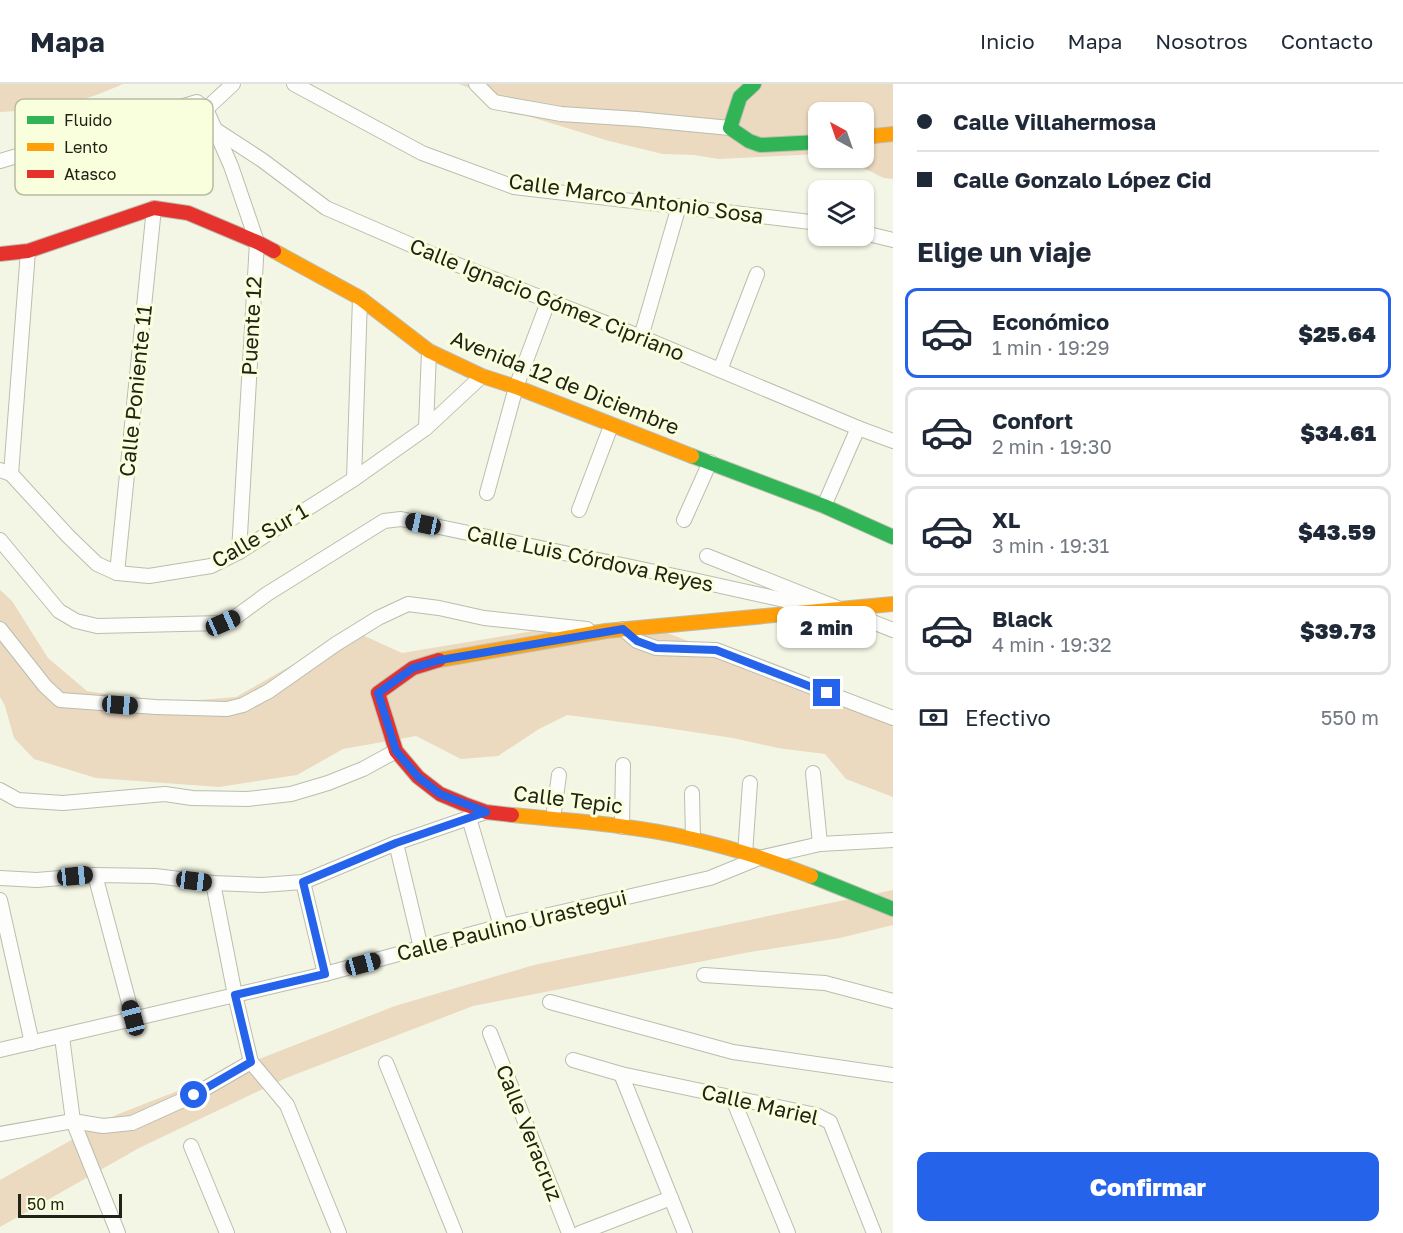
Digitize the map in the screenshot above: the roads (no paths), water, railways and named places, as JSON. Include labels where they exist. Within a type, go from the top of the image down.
[{"type":"street","points":[[213,103],[233,84]]},
{"type":"street","name":"Calle Marco Antonio Sosa","points":[[294,84],[422,153],[514,187],[808,222]]},
{"type":"street","points":[[476,84],[494,102],[561,114],[731,122],[749,141],[760,146],[808,143]]},
{"type":"street","points":[[731,122],[738,100],[748,86],[754,84]]},
{"type":"street","name":"Puente 12","points":[[213,124],[231,166],[257,242],[239,552]]},
{"type":"street","name":"Calle Ignacio Gómez Cipriano","points":[[216,130],[262,160],[326,208],[448,261],[641,337],[893,441]]},
{"type":"street","points":[[874,136],[893,134]]},
{"type":"street","points":[[0,161],[15,157]]},
{"type":"street","points":[[641,337],[678,206]]},
{"type":"street","name":"Avenida 12 de Diciembre","points":[[0,254],[28,251],[154,208],[188,213],[257,242],[360,298],[429,351],[482,376],[824,506],[893,537]]},
{"type":"street","name":"Calle Poniente 11","points":[[117,573],[154,208]]},
{"type":"street","points":[[874,235],[893,240]]},
{"type":"street","points":[[5,472],[28,251]]},
{"type":"street","points":[[720,370],[757,274]]},
{"type":"street","points":[[354,479],[360,298]]},
{"type":"street","points":[[487,492],[516,387],[548,302]]},
{"type":"street","points":[[426,428],[429,351]]},
{"type":"street","name":"Calle Sur 1","points":[[5,472],[97,564],[117,573],[149,576],[211,566],[239,552],[354,479],[426,428],[482,376]]},
{"type":"street","points":[[579,510],[611,426]]},
{"type":"street","points":[[824,506],[858,428]]},
{"type":"street","points":[[684,520],[710,462]]},
{"type":"street","name":"Calle Luis Córdova Reyes","points":[[0,540],[59,611],[76,621],[97,626],[223,623],[384,521],[400,519],[814,605]]},
{"type":"street","points":[[707,556],[814,605],[838,610],[893,630]]},
{"type":"street","points":[[0,629],[45,686],[60,700],[226,709],[243,705],[362,628],[408,604],[484,618],[606,631]]},
{"type":"street","points":[[838,610],[893,604]]},
{"type":"street","points":[[486,812],[440,794],[418,777],[394,745],[378,693],[413,668],[440,660],[606,631],[814,605]]},
{"type":"street","points":[[623,629],[637,641],[656,648],[716,650],[893,718]]},
{"type":"street","points":[[0,791],[18,800],[63,803],[165,794],[192,798],[248,799],[291,794],[363,769],[394,745]]},
{"type":"street","points":[[622,827],[623,765]]},
{"type":"street","points":[[813,773],[820,844]]},
{"type":"street","points":[[553,819],[559,775]]},
{"type":"street","points":[[745,854],[750,783]]},
{"type":"street","points":[[692,793],[693,839]]},
{"type":"street","name":"Calle Tepic","points":[[0,878],[37,880],[95,874],[154,876],[213,884],[262,885],[303,882],[396,843],[486,812],[622,827],[693,839],[791,868],[893,909]]},
{"type":"street","points":[[469,818],[501,927]]},
{"type":"street","name":"Calle Paulino Urastegui","points":[[0,1050],[325,974],[501,927],[710,878],[759,858],[820,844],[893,840]]},
{"type":"street","points":[[396,843],[421,948]]},
{"type":"street","points":[[95,874],[133,1018]]},
{"type":"street","points":[[303,882],[325,974]]},
{"type":"street","points":[[213,884],[251,1062],[287,1105],[339,1233]]},
{"type":"street","points":[[0,900],[32,1043]]},
{"type":"street","points":[[704,975],[825,983],[893,1001]]},
{"type":"street","points":[[550,1002],[733,1052],[893,1075]]},
{"type":"street","name":"Calle Veracruz","points":[[490,1033],[569,1233]]},
{"type":"street","points":[[62,1037],[73,1121],[118,1233]]},
{"type":"street","name":"Calle Mariel","points":[[573,1059],[621,1074],[816,1115],[830,1122],[874,1233]]},
{"type":"street","points":[[0,1134],[73,1121],[104,1126],[132,1123],[194,1095],[251,1062]]},
{"type":"street","points":[[386,1063],[455,1233]]},
{"type":"street","points":[[621,1074],[685,1233]]},
{"type":"street","points":[[732,1097],[788,1233]]},
{"type":"street","points":[[191,1146],[227,1233]]},
{"type":"street","points":[[580,1233],[671,1198]]}]
